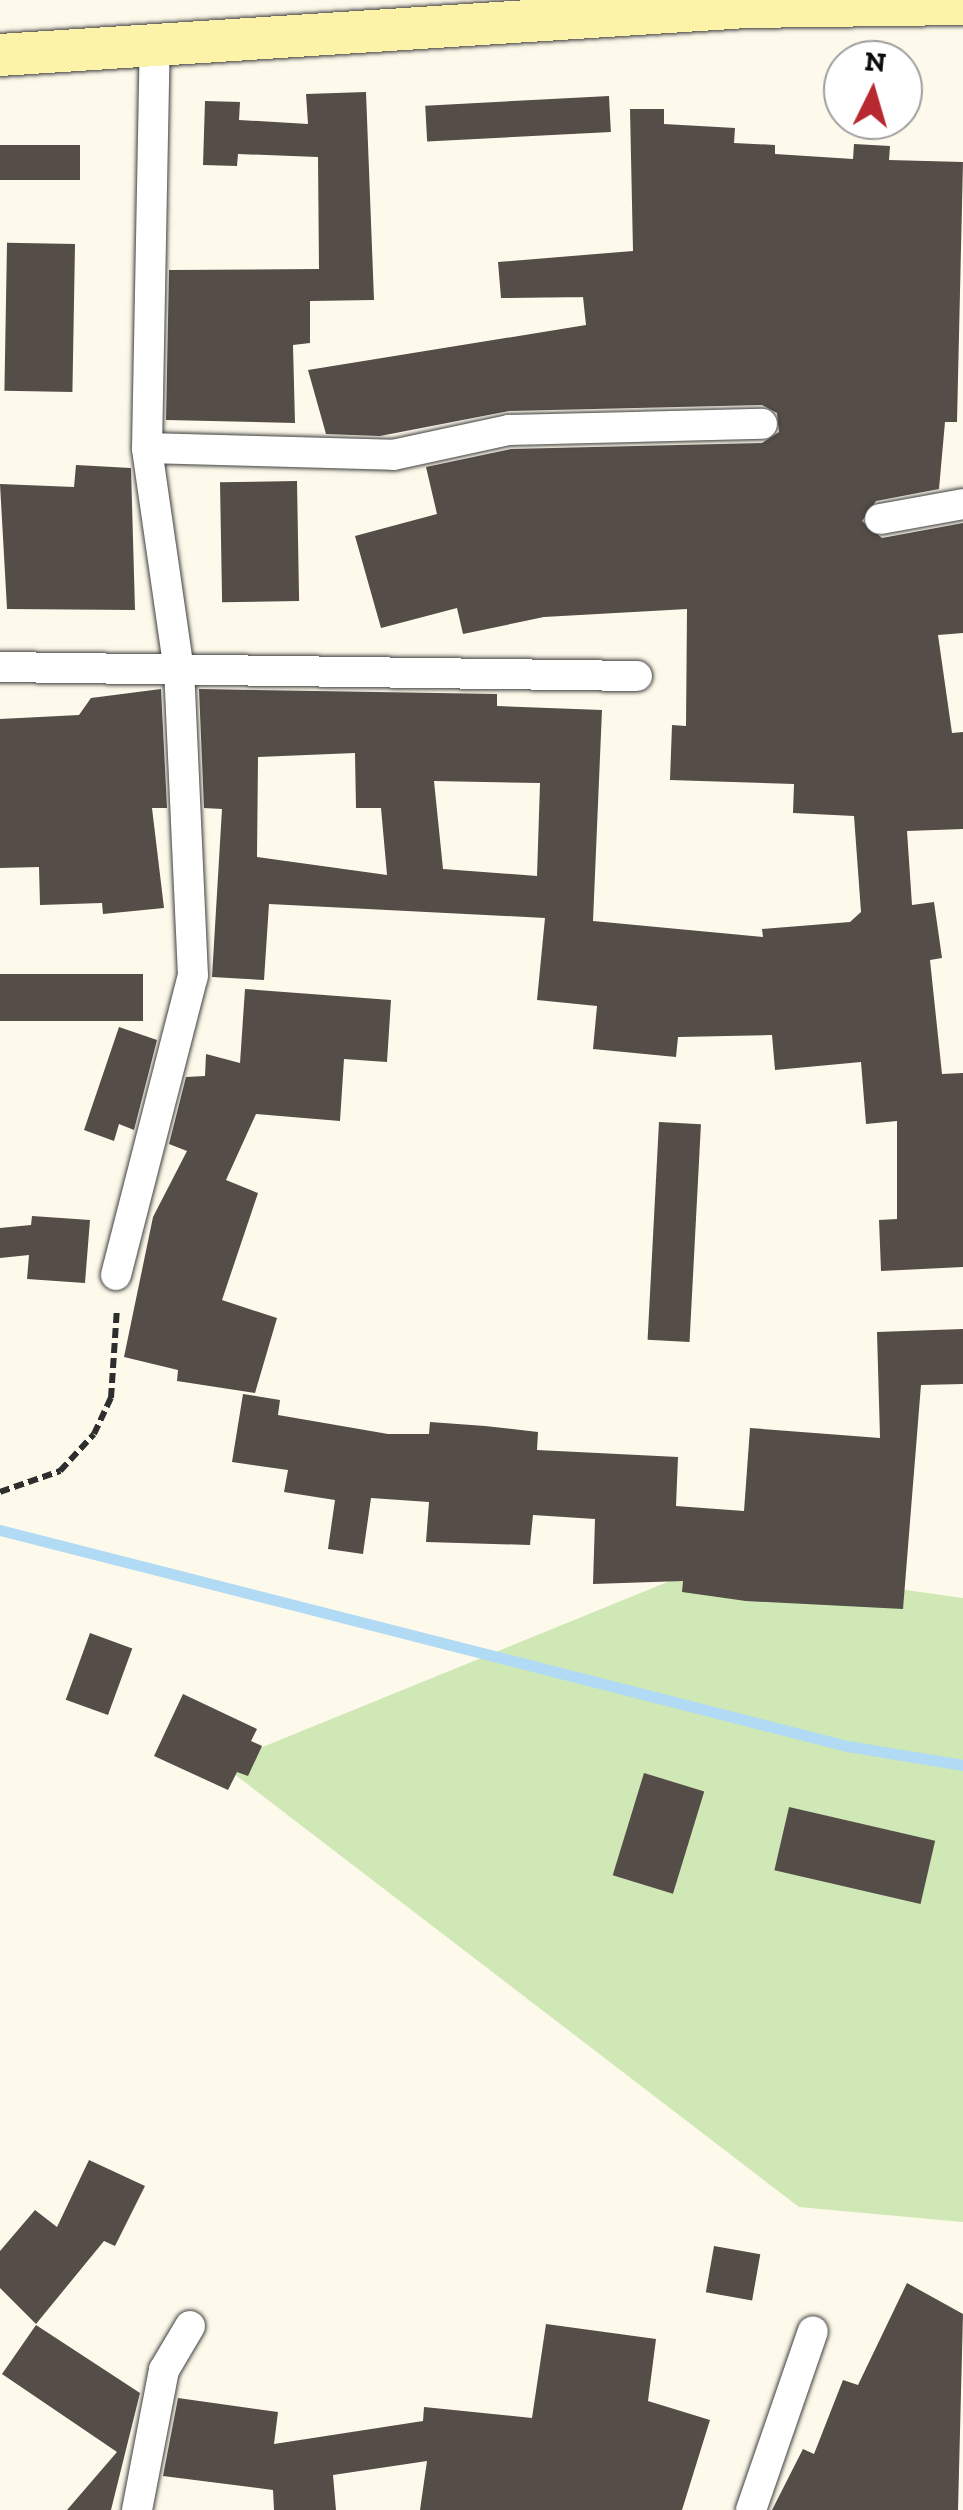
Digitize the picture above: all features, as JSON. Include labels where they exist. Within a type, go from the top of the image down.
[{"type":"main road","points":[[0,55],[746,7],[963,4]]},
{"type":"street","points":[[116,1275],[193,976],[179,671],[147,448],[154,46]]},
{"type":"street","points":[[147,448],[393,455],[509,430],[762,424]]},
{"type":"street","points":[[880,518],[963,504]]},
{"type":"street","points":[[0,667],[637,676]]},
{"type":"street","points":[[137,2510],[164,2370],[190,2326]]},
{"type":"street","points":[[751,2510],[813,2331]]},
{"type":"path","points":[[0,1492],[60,1471],[94,1434],[111,1398],[116,1275]]},
{"type":"green space","points":[[714,1563],[963,1598],[963,2222],[799,2207],[221,1764]]},
{"type":"building","points":[[366,92],[374,300],[310,301],[310,343],[293,345],[295,423],[166,420],[169,270],[319,269],[318,157],[238,154],[237,166],[203,165],[205,101],[240,102],[239,120],[308,124],[306,94]]},
{"type":"building","points":[[609,96],[611,132],[427,142],[425,106]]},
{"type":"building","points":[[630,109],[664,109],[664,124],[735,128],[734,143],[775,145],[775,154],[853,159],[854,144],[890,146],[889,160],[963,162],[957,422],[945,422],[939,489],[876,501],[862,521],[882,538],[963,523],[963,633],[938,635],[952,733],[963,732],[963,829],[907,831],[912,905],[934,902],[942,958],[930,960],[942,1074],[963,1073],[963,1267],[881,1271],[879,1220],[897,1219],[897,1121],[866,1124],[861,1062],[775,1070],[772,1035],[678,1037],[676,1057],[593,1049],[597,1006],[537,1000],[545,918],[269,904],[264,980],[212,977],[222,809],[204,808],[199,689],[497,694],[497,706],[602,710],[593,921],[763,937],[762,929],[850,922],[861,912],[854,816],[793,813],[794,784],[670,780],[672,725],[686,726],[687,609],[544,617],[463,634],[457,608],[381,628],[355,536],[437,514],[426,467],[511,449],[762,443],[779,432],[777,413],[762,405],[509,411],[380,436],[326,434],[308,370],[586,325],[583,297],[501,298],[498,262],[633,251]],"holes":[[[355,753],[356,808],[381,808],[387,875],[257,857],[258,757]],[[434,781],[540,783],[537,876],[443,869]]]},
{"type":"building","points":[[0,145],[80,145],[80,180],[0,180]]},
{"type":"building","points":[[7,243],[75,244],[72,392],[4,391]]},
{"type":"building","points":[[76,465],[131,468],[135,610],[7,609],[0,484],[74,487]]},
{"type":"building","points":[[297,481],[299,601],[222,602],[220,482]]},
{"type":"building","points":[[161,689],[167,808],[152,808],[164,908],[103,914],[102,903],[40,905],[39,867],[0,868],[0,719],[79,715],[91,698]]},
{"type":"building","points":[[0,974],[143,974],[143,1021],[0,1021]]},
{"type":"building","points":[[245,989],[391,1000],[387,1062],[344,1059],[340,1121],[256,1114],[226,1180],[258,1193],[222,1300],[277,1318],[255,1393],[177,1381],[178,1370],[124,1357],[153,1217],[187,1151],[169,1144],[186,1077],[205,1076],[206,1054],[240,1063]]},
{"type":"building","points":[[119,1027],[157,1040],[134,1130],[119,1124],[114,1141],[84,1130]]},
{"type":"building","points":[[659,1122],[701,1124],[690,1342],[648,1340]]},
{"type":"building","points":[[32,1216],[90,1220],[85,1283],[27,1279],[29,1255],[0,1258],[0,1228],[31,1225]]},
{"type":"building","points":[[963,1329],[963,1384],[921,1385],[903,1609],[746,1601],[682,1592],[683,1581],[593,1584],[595,1519],[533,1515],[530,1545],[426,1542],[429,1502],[371,1498],[363,1554],[328,1549],[335,1500],[284,1492],[288,1470],[232,1462],[243,1394],[280,1400],[278,1415],[388,1434],[429,1434],[430,1422],[485,1426],[538,1432],[537,1450],[678,1457],[676,1506],[744,1511],[750,1428],[880,1438],[877,1332]]},
{"type":"building","points":[[90,1633],[132,1648],[108,1715],[66,1700]]},
{"type":"building","points":[[183,1694],[257,1729],[251,1741],[262,1746],[248,1776],[237,1772],[228,1790],[154,1756]]},
{"type":"building","points":[[644,1773],[704,1791],[673,1894],[613,1875]]},
{"type":"building","points":[[789,1807],[935,1841],[921,1904],[774,1870]]},
{"type":"building","points":[[89,2160],[145,2186],[115,2246],[104,2241],[36,2324],[0,2288],[0,2251],[35,2210],[57,2227]]},
{"type":"building","points":[[714,2246],[760,2254],[752,2300],[706,2292]]},
{"type":"building","points":[[907,2283],[963,2314],[958,2510],[772,2510],[803,2449],[814,2454],[843,2380],[858,2385]]},
{"type":"building","points":[[546,2324],[656,2339],[648,2401],[710,2420],[682,2510],[420,2510],[427,2461],[333,2475],[336,2510],[274,2510],[273,2490],[163,2476],[178,2398],[278,2412],[274,2444],[423,2421],[424,2407],[532,2418]]},
{"type":"building","points":[[36,2325],[140,2393],[111,2510],[67,2510],[117,2452],[2,2374]]},
{"type":"waterway","points":[[0,1530],[847,1746],[963,1765]]}]
